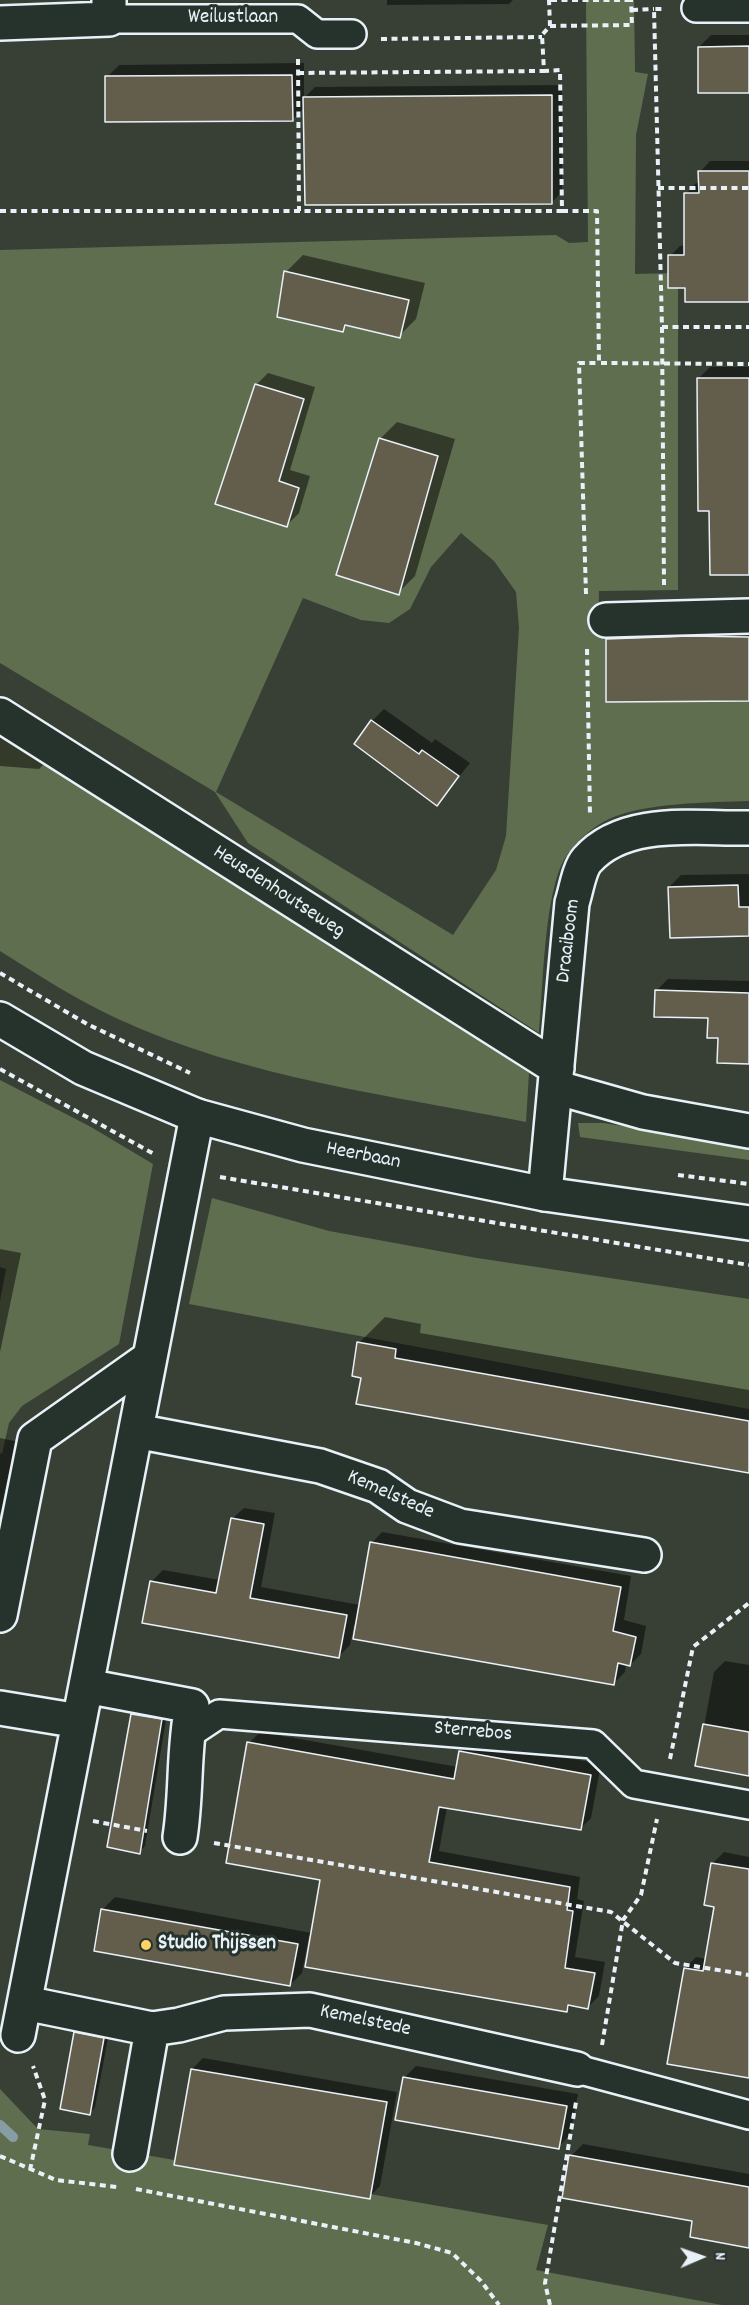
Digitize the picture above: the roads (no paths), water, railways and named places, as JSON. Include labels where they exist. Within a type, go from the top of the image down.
[{"type":"street","points":[[696,8],[749,8]]},
{"type":"street","name":"Weilustlaan","points":[[0,23],[109,9],[298,20],[317,34],[362,36]]},
{"type":"street","points":[[596,620],[749,616]]},
{"type":"street","name":"Heusdenhoutseweg","points":[[0,716],[556,1078],[643,1112],[749,1131]]},
{"type":"street","name":"Draaiboom","points":[[545,1194],[572,903],[586,861],[613,840],[652,829],[749,828]]},
{"type":"street","name":"Heerbaan","points":[[0,1019],[83,1068],[197,1116],[303,1145],[545,1194],[749,1223]]},
{"type":"street","points":[[18,2035],[197,1116]]},
{"type":"street","points":[[0,1615],[35,1440],[148,1359]]},
{"type":"street","name":"Kemelstede","points":[[136,1431],[320,1466],[378,1486],[407,1506],[460,1526],[644,1555]]},
{"type":"street","points":[[86,1686],[192,1706],[186,1736],[183,1818],[180,1837]]},
{"type":"street","points":[[0,1708],[79,1721]]},
{"type":"street","name":"Sterrebos","points":[[186,1736],[219,1714],[593,1744],[634,1784],[749,1805]]},
{"type":"street","name":"Kemelstede","points":[[25,2003],[152,2029],[179,2025],[224,2013],[310,2010],[585,2071]]},
{"type":"street","points":[[130,2154],[152,2029]]},
{"type":"street","points":[[585,2071],[749,2115]]},
{"type":"waterway","points":[[0,2125],[13,2137]]},
{"type":"place","name":"Studio Thijssen","points":[[146,1945]]}]
